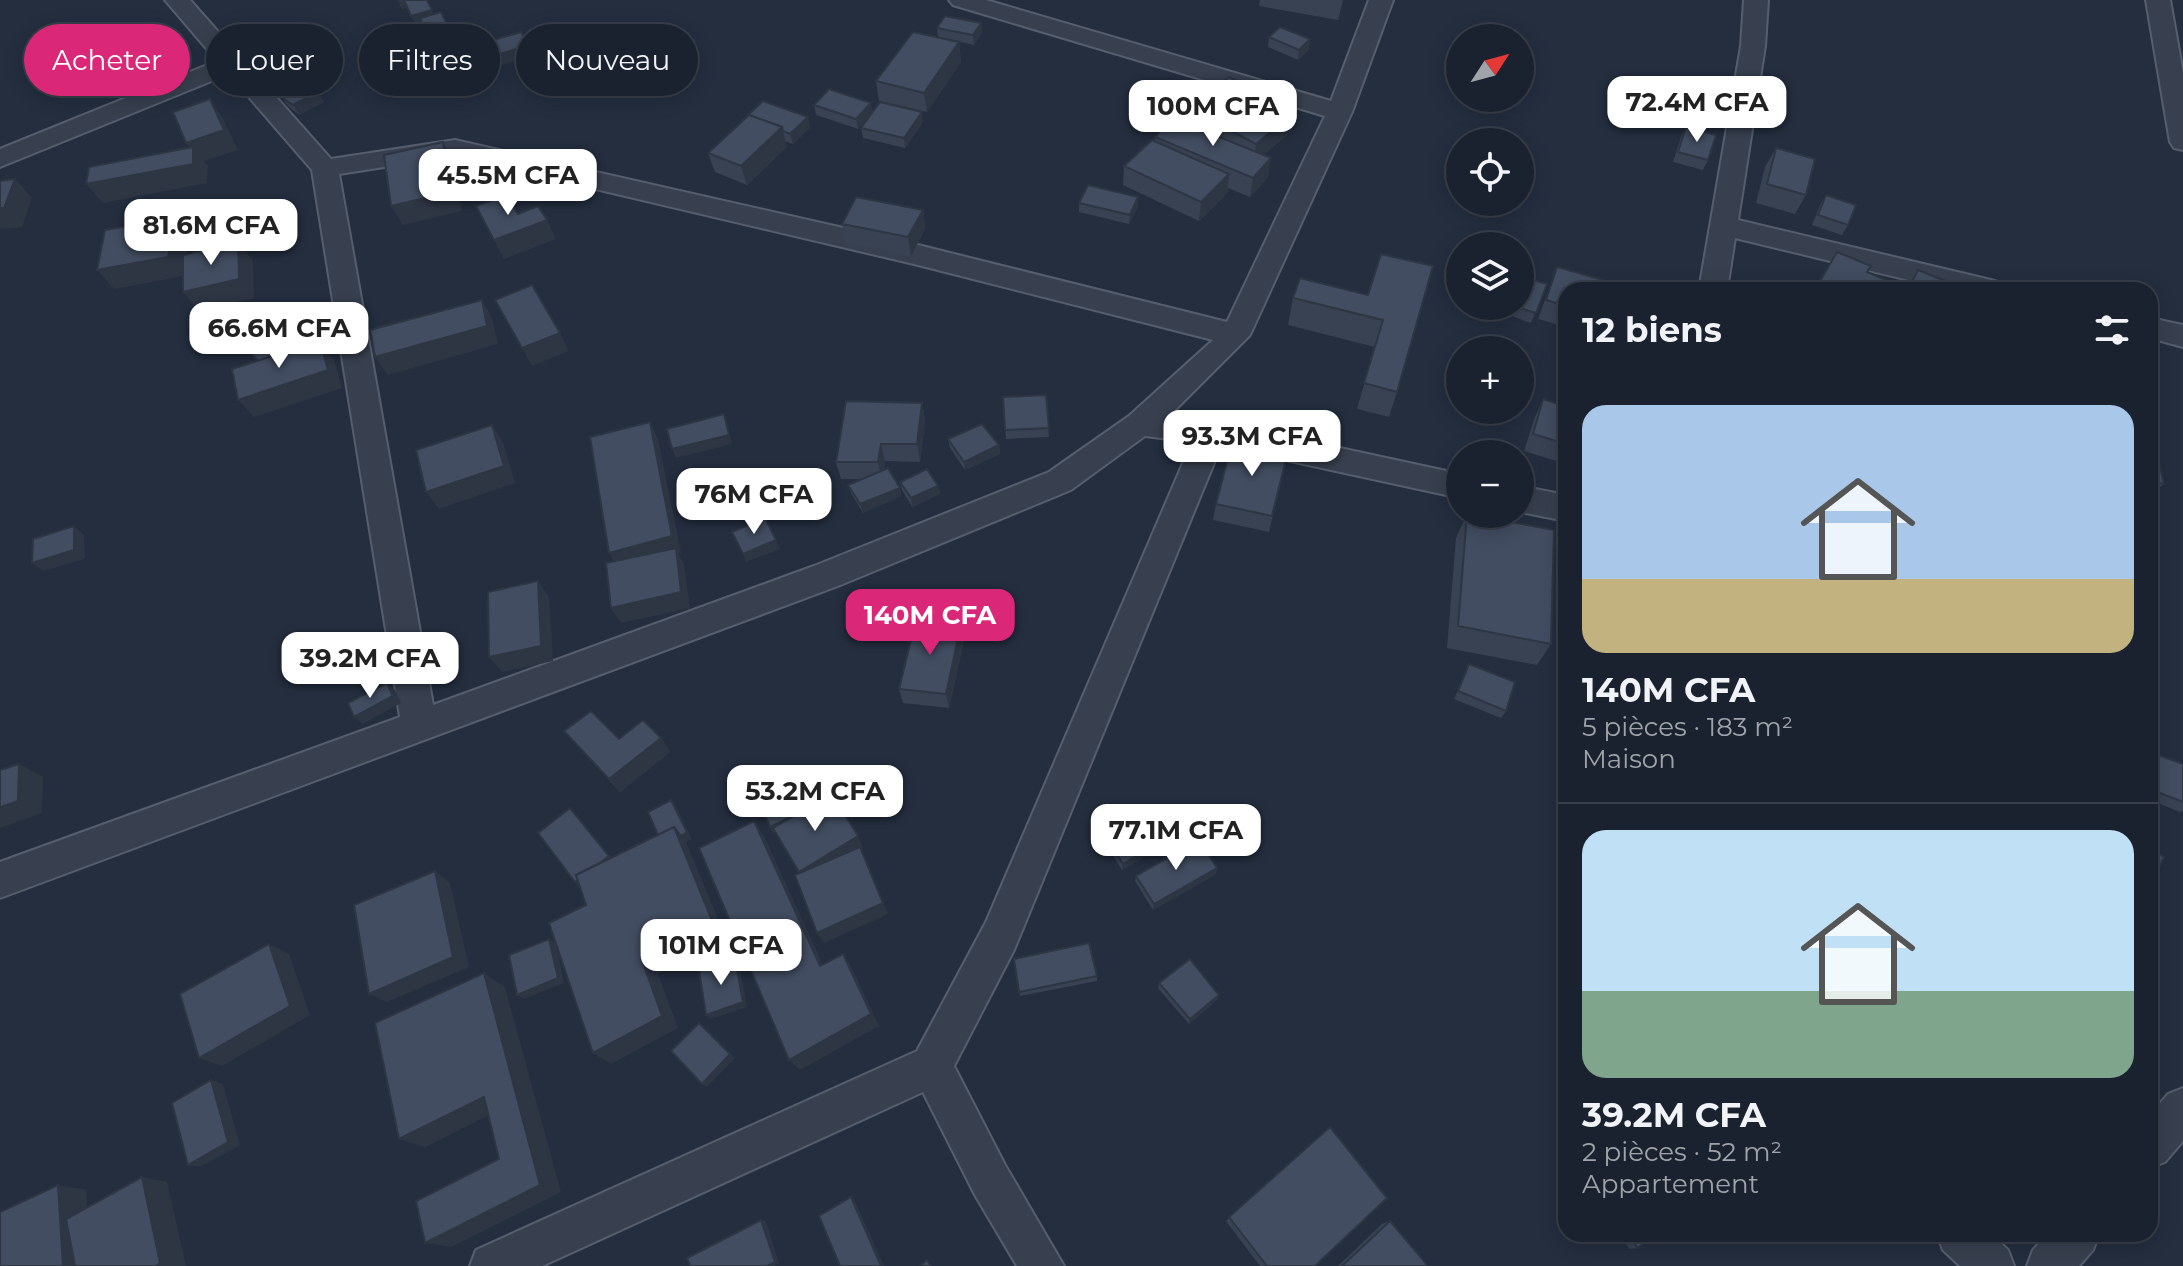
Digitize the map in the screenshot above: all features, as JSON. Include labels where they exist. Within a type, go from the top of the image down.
[{"type":"street","points":[[177,0],[206,33]]},
{"type":"street","points":[[961,0],[1339,112]]},
{"type":"street","points":[[0,880],[826,576],[1060,481],[1140,424],[1236,335],[1339,112],[1381,0]]},
{"type":"street","points":[[1714,282],[1753,46],[1756,0]]},
{"type":"street","points":[[2158,0],[2183,142]]},
{"type":"street","points":[[0,159],[206,74]]},
{"type":"street","points":[[262,96],[325,168],[419,725]]},
{"type":"street","points":[[325,168],[455,148],[914,254],[1236,335]]},
{"type":"street","points":[[1725,226],[1958,282]]},
{"type":"street","points":[[2158,330],[2183,336]]},
{"type":"street","points":[[1140,424],[1211,432],[1446,483]]},
{"type":"street","points":[[492,1266],[932,1066],[1000,936],[1211,432]]},
{"type":"street","points":[[1534,502],[1558,506]]},
{"type":"street","points":[[932,1066],[990,1180],[1042,1266]]},
{"type":"street","points":[[2158,1138],[2183,1109]]},
{"type":"street","points":[[1967,1242],[1992,1266]]},
{"type":"street","points":[[2049,1266],[2070,1242]]},
{"type":"building","points":[[404,0],[427,0],[432,10],[411,16]]},
{"type":"building","points":[[441,12],[447,24],[422,24],[420,18]]},
{"type":"building","points":[[945,16],[981,23],[973,35],[937,28]]},
{"type":"building","points":[[1280,27],[1310,39],[1299,50],[1269,37]]},
{"type":"building","points":[[913,32],[959,42],[924,93],[876,81]]},
{"type":"building","points":[[516,33],[516,49],[500,54],[500,38]]},
{"type":"building","points":[[1229,77],[1296,111],[1256,144],[1188,108]]},
{"type":"building","points":[[829,89],[871,103],[856,119],[814,105]]},
{"type":"building","points":[[283,96],[310,96],[293,105]]},
{"type":"building","points":[[210,99],[224,130],[186,143],[173,112]]},
{"type":"building","points":[[763,101],[808,117],[790,134],[782,127],[749,115],[746,117]]},
{"type":"building","points":[[880,102],[922,112],[904,138],[861,128]]},
{"type":"building","points":[[749,115],[782,127],[741,166],[708,153]]},
{"type":"building","points":[[1173,118],[1271,158],[1253,178],[1155,137]]},
{"type":"building","points":[[1686,127],[1716,135],[1708,160],[1678,152]]},
{"type":"building","points":[[1152,140],[1229,174],[1201,202],[1124,166]]},
{"type":"building","points":[[443,142],[451,192],[391,206],[384,155]]},
{"type":"building","points":[[193,147],[193,164],[86,184],[89,167]]},
{"type":"building","points":[[1776,148],[1815,159],[1806,195],[1767,184]]},
{"type":"building","points":[[15,179],[4,208],[0,208],[0,181]]},
{"type":"building","points":[[1088,185],[1138,197],[1130,215],[1079,203]]},
{"type":"building","points":[[506,195],[518,214],[538,206],[547,220],[494,240],[476,206]]},
{"type":"building","points":[[1826,195],[1856,205],[1848,225],[1818,215]]},
{"type":"building","points":[[856,197],[923,210],[908,237],[842,224]]},
{"type":"building","points":[[175,218],[168,257],[97,270],[105,230]]},
{"type":"building","points":[[238,242],[239,279],[183,292],[183,255]]},
{"type":"building","points":[[1837,252],[1871,266],[1867,272],[1891,282],[1820,282]]},
{"type":"building","points":[[1381,254],[1433,266],[1397,392],[1364,383],[1383,320],[1293,298],[1300,278],[1368,295]]},
{"type":"building","points":[[1557,267],[1603,280],[1558,282],[1558,304],[1546,300]]},
{"type":"building","points":[[1918,270],[1948,282],[1912,282]]},
{"type":"building","points":[[1534,280],[1547,284],[1534,312]]},
{"type":"building","points":[[532,285],[560,333],[522,348],[495,300]]},
{"type":"building","points":[[482,300],[487,326],[375,357],[370,330]]},
{"type":"building","points":[[276,335],[290,350],[258,361],[248,350]]},
{"type":"building","points":[[320,341],[328,370],[238,400],[232,369]]},
{"type":"building","points":[[1046,395],[1049,428],[1005,430],[1003,397]]},
{"type":"building","points":[[1543,399],[1558,404],[1558,442],[1533,434]]},
{"type":"building","points":[[846,401],[922,403],[917,444],[881,444],[878,462],[836,462]]},
{"type":"building","points":[[724,414],[729,435],[672,449],[667,429]]},
{"type":"building","points":[[650,422],[672,536],[609,553],[590,437]]},
{"type":"building","points":[[982,424],[999,445],[964,462],[948,439]]},
{"type":"building","points":[[492,425],[504,466],[426,492],[416,450]]},
{"type":"building","points":[[1233,439],[1288,451],[1272,516],[1216,504]]},
{"type":"building","points":[[2158,458],[2164,484],[2158,483]]},
{"type":"building","points":[[888,468],[900,488],[860,504],[848,485]]},
{"type":"building","points":[[927,469],[938,486],[911,498],[900,482]]},
{"type":"building","points":[[765,518],[776,540],[743,554],[732,532]]},
{"type":"building","points":[[74,526],[74,550],[32,563],[33,539]]},
{"type":"building","points":[[1534,526],[1554,530],[1551,644],[1458,626],[1466,528]]},
{"type":"building","points":[[676,548],[681,592],[611,608],[606,563]]},
{"type":"building","points":[[538,581],[541,646],[489,657],[488,592]]},
{"type":"building","points":[[916,619],[961,625],[946,694],[899,689]]},
{"type":"building","points":[[1469,664],[1515,682],[1506,711],[1458,691]]},
{"type":"building","points":[[387,683],[393,696],[354,717],[348,703]]},
{"type":"building","points":[[591,711],[619,739],[643,720],[661,738],[609,779],[564,731]]},
{"type":"building","points":[[2158,755],[2183,764],[2183,802],[2158,792]]},
{"type":"building","points":[[19,764],[18,801],[0,807],[0,770]]},
{"type":"building","points":[[788,786],[799,813],[770,827],[759,800]]},
{"type":"building","points":[[832,794],[858,836],[799,872],[773,828]]},
{"type":"building","points":[[671,800],[687,832],[681,836],[674,827],[658,835],[648,812]]},
{"type":"building","points":[[570,808],[609,856],[576,875],[578,880],[575,882],[538,833]]},
{"type":"building","points":[[754,821],[820,966],[843,954],[871,1014],[789,1060],[699,848]]},
{"type":"building","points":[[1133,822],[1151,847],[1123,864],[1106,838]]},
{"type":"building","points":[[674,827],[713,923],[642,960],[662,1016],[593,1053],[549,923],[586,905],[576,875]]},
{"type":"building","points":[[1199,840],[1217,868],[1154,904],[1136,876]]},
{"type":"building","points":[[860,847],[883,903],[817,933],[795,875]]},
{"type":"building","points":[[2158,853],[2164,857],[2158,870]]},
{"type":"building","points":[[435,871],[453,957],[369,994],[354,905]]},
{"type":"building","points":[[549,939],[558,978],[517,995],[509,955]]},
{"type":"building","points":[[1089,943],[1097,976],[1019,992],[1014,959]]},
{"type":"building","points":[[269,944],[290,1006],[199,1058],[180,994]]},
{"type":"building","points":[[735,959],[743,1002],[706,1015],[699,970]]},
{"type":"building","points":[[1190,959],[1219,995],[1190,1019],[1159,983]]},
{"type":"building","points":[[484,973],[540,1185],[425,1243],[416,1201],[499,1159],[484,1097],[399,1139],[375,1023]]},
{"type":"building","points":[[699,1023],[730,1054],[702,1084],[671,1051]]},
{"type":"building","points":[[211,1080],[228,1142],[188,1165],[172,1103]]},
{"type":"building","points":[[1330,1127],[1387,1198],[1315,1266],[1267,1266],[1229,1217]]},
{"type":"building","points":[[142,1177],[160,1263],[156,1266],[75,1266],[66,1219]]},
{"type":"building","points":[[58,1185],[63,1266],[0,1266],[0,1212]]},
{"type":"building","points":[[851,1197],[881,1266],[840,1266],[819,1216]]},
{"type":"building","points":[[761,1220],[775,1262],[767,1266],[690,1266],[687,1258]]},
{"type":"building","points":[[1390,1221],[1428,1266],[1342,1266]]}]
